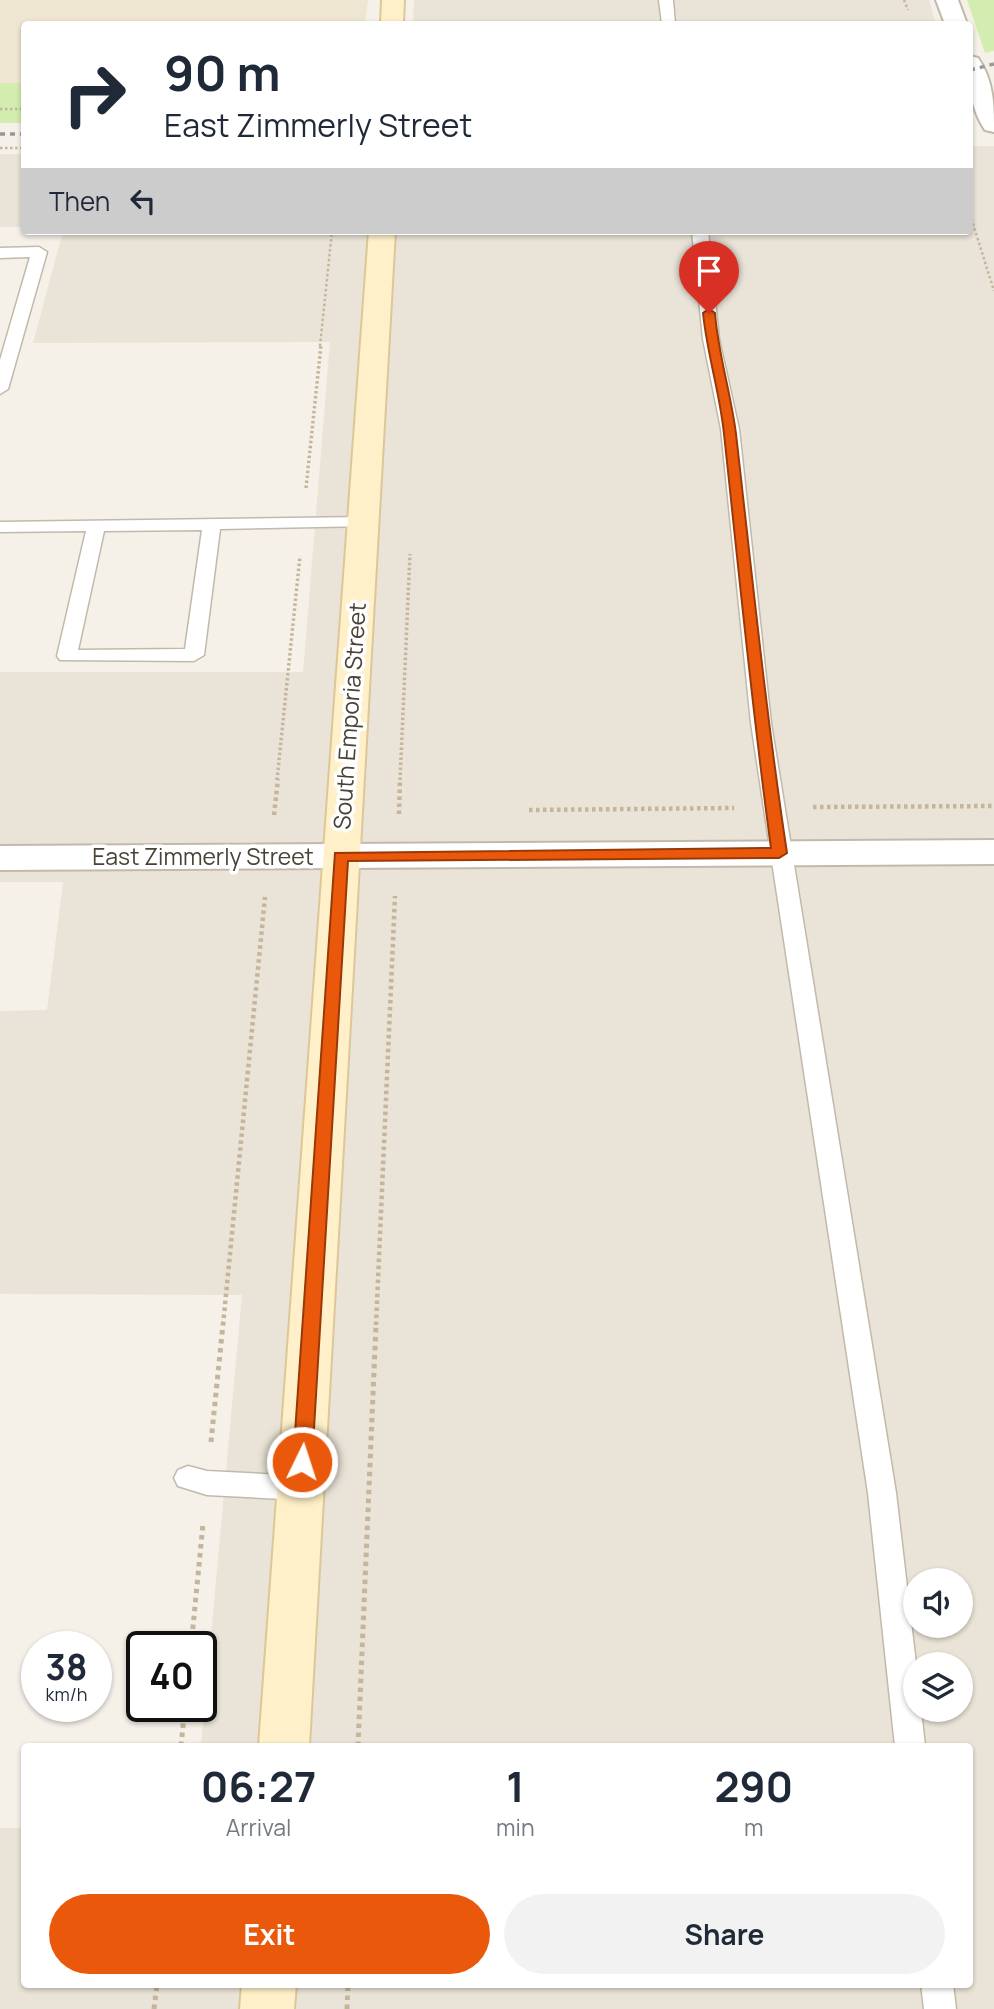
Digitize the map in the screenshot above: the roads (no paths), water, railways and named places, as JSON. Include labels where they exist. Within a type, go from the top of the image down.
[{"type":"street","points":[[392,21],[393,0]]},
{"type":"street","points":[[947,0],[955,21]]},
{"type":"street","points":[[973,71],[994,125]]},
{"type":"street","name":"South Emporia Street","points":[[284,1743],[382,235]]},
{"type":"street","name":"East Zimmerly Street","points":[[0,858],[994,852]]},
{"type":"street","points":[[268,2009],[269,1988]]},
{"type":"lane","points":[[666,0],[669,21]]},
{"type":"lane","points":[[700,235],[711,339],[730,429],[761,723],[779,853],[882,1493],[910,1743]]},
{"type":"lane","points":[[0,253],[39,252],[0,389]]},
{"type":"lane","points":[[0,527],[363,522]]},
{"type":"lane","points":[[96,526],[67,656],[194,655],[212,524]]},
{"type":"lane","points":[[197,1480],[301,1488]]},
{"type":"lane","points":[[937,1988],[940,2009]]},
{"type":"railway","points":[[973,69],[994,64]]},
{"type":"railway","points":[[0,134],[21,134]]}]
